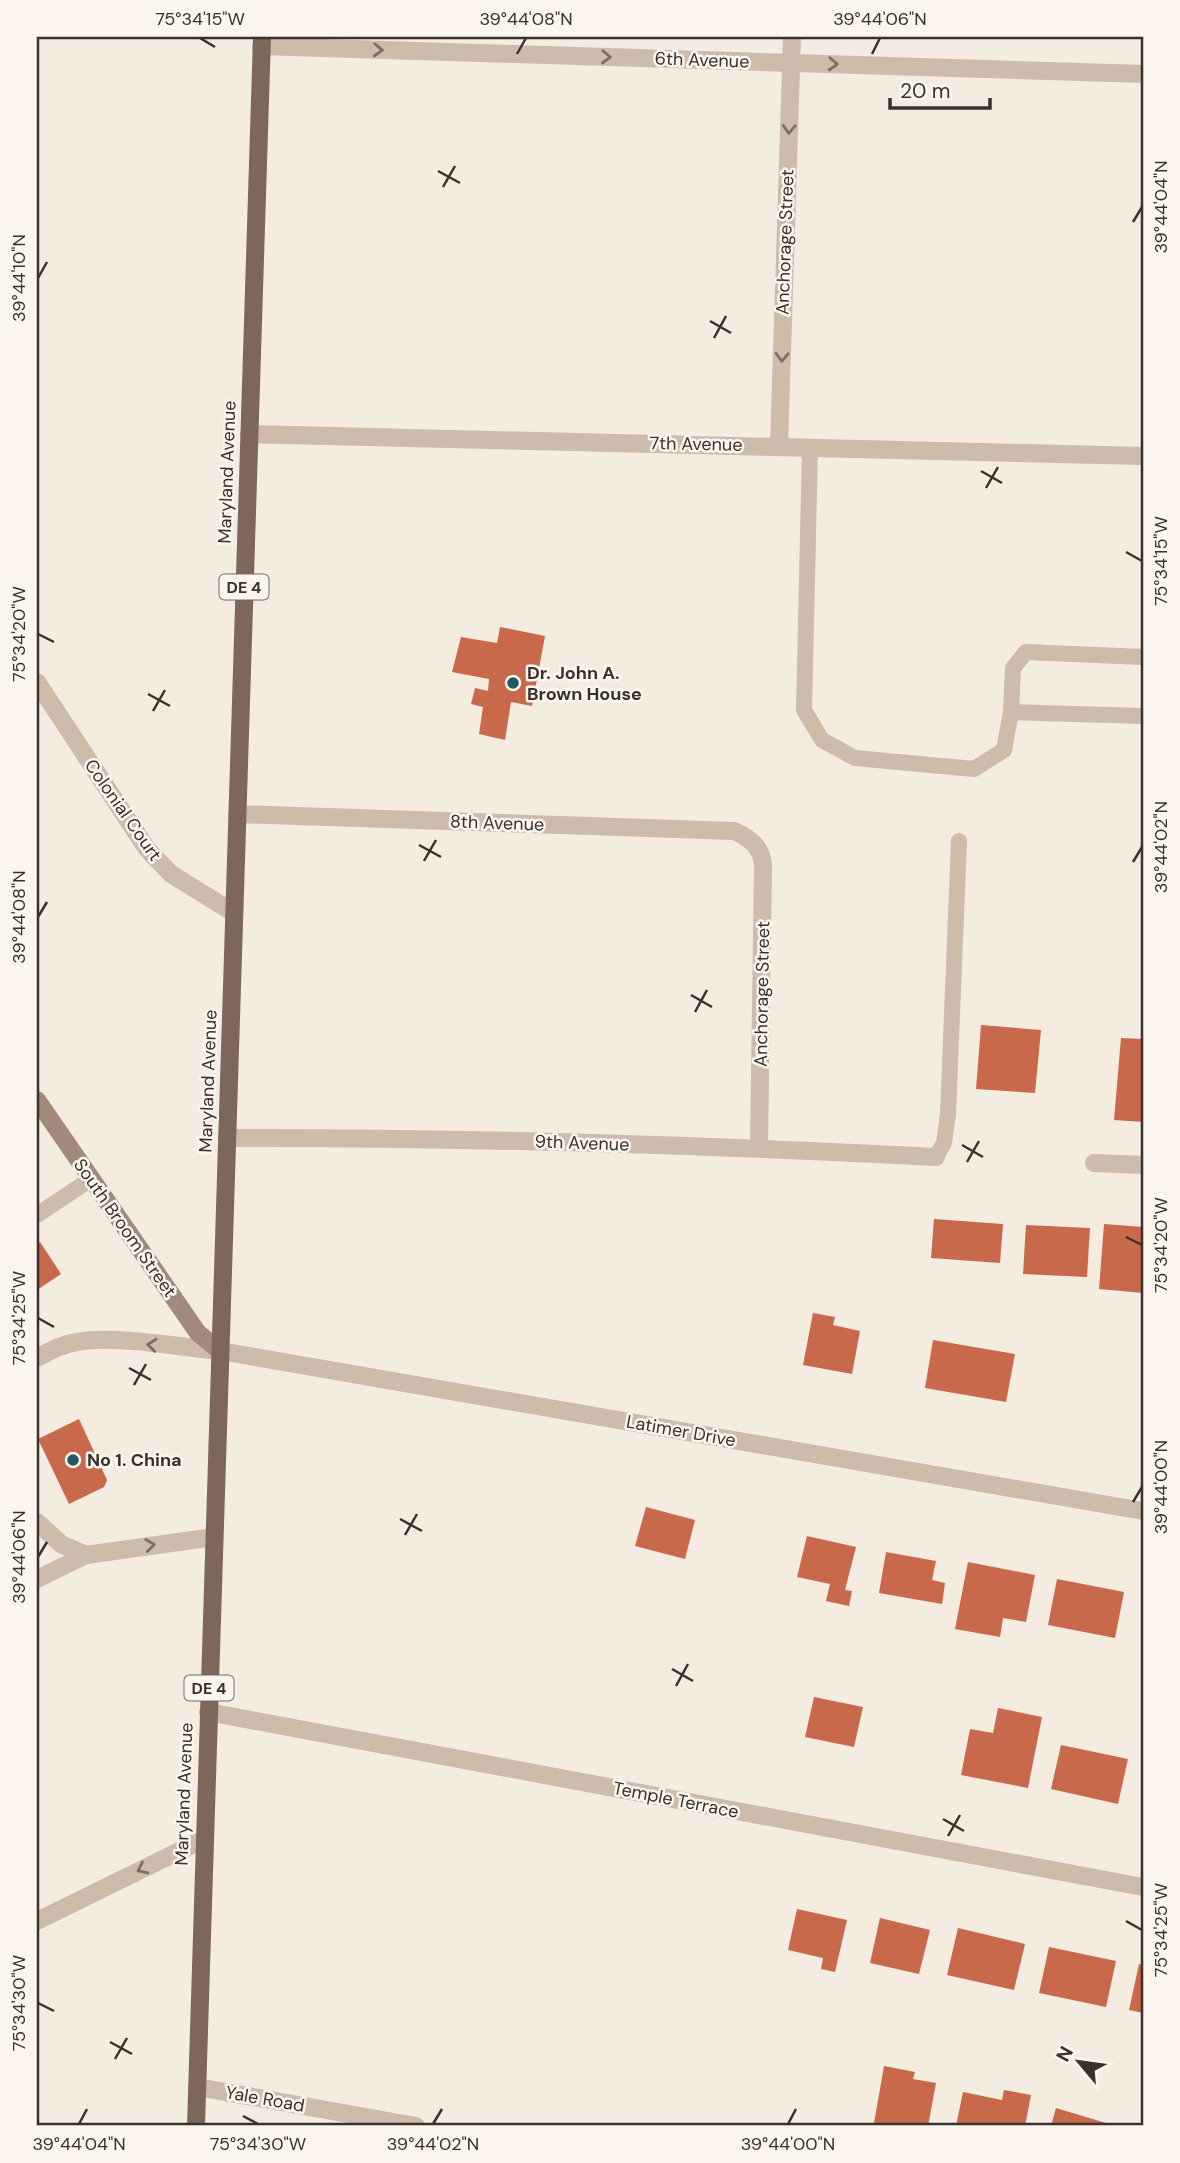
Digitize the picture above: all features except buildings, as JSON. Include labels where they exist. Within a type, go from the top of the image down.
[{"type":"main road","name":"Maryland Avenue","points":[[196,2126],[261,42]]},
{"type":"street","name":"Anchorage Street","points":[[779,446],[792,37]]},
{"type":"street","name":"6th Avenue","points":[[261,42],[1143,74]]},
{"type":"street","name":"7th Avenue","points":[[249,434],[1143,456]]},
{"type":"street","name":"Colonial Court","points":[[37,682],[146,849],[171,874],[234,913]]},
{"type":"street","name":"8th Avenue","points":[[237,814],[734,831],[754,844]]},
{"type":"street","name":"Anchorage Street","points":[[754,844],[761,852],[763,864],[759,1148]]},
{"type":"street","name":"South Broom Street","points":[[37,1100],[198,1333],[220,1351]]},
{"type":"street","name":"9th Avenue","points":[[227,1138],[398,1137],[759,1148],[936,1157]]},
{"type":"street","points":[[1094,1163],[1143,1165]]},
{"type":"street","name":"Latimer Drive","points":[[37,1358],[53,1349],[77,1342],[98,1341],[220,1351],[1143,1511]]},
{"type":"street","points":[[37,1522],[61,1544],[86,1555]]},
{"type":"street","points":[[37,1579],[86,1555],[214,1537]]},
{"type":"street","name":"Temple Terrace","points":[[208,1712],[1143,1887]]},
{"type":"street","points":[[37,1922],[204,1839]]},
{"type":"street","name":"Yale Road","points":[[197,2087],[415,2126]]},
{"type":"lane","points":[[810,447],[804,710],[822,740],[855,758],[974,769],[1004,750],[1011,712],[1013,668],[1026,652],[1143,657]]},
{"type":"lane","points":[[1011,712],[1143,716]]},
{"type":"lane","points":[[936,1157],[944,1143],[948,1114],[959,841]]},
{"type":"lane","points":[[37,1215],[92,1179]]},
{"type":"place","name":"Dr. John A. Brown House","points":[[513,683]]},
{"type":"place","name":"No 1. China","points":[[73,1460]]}]
